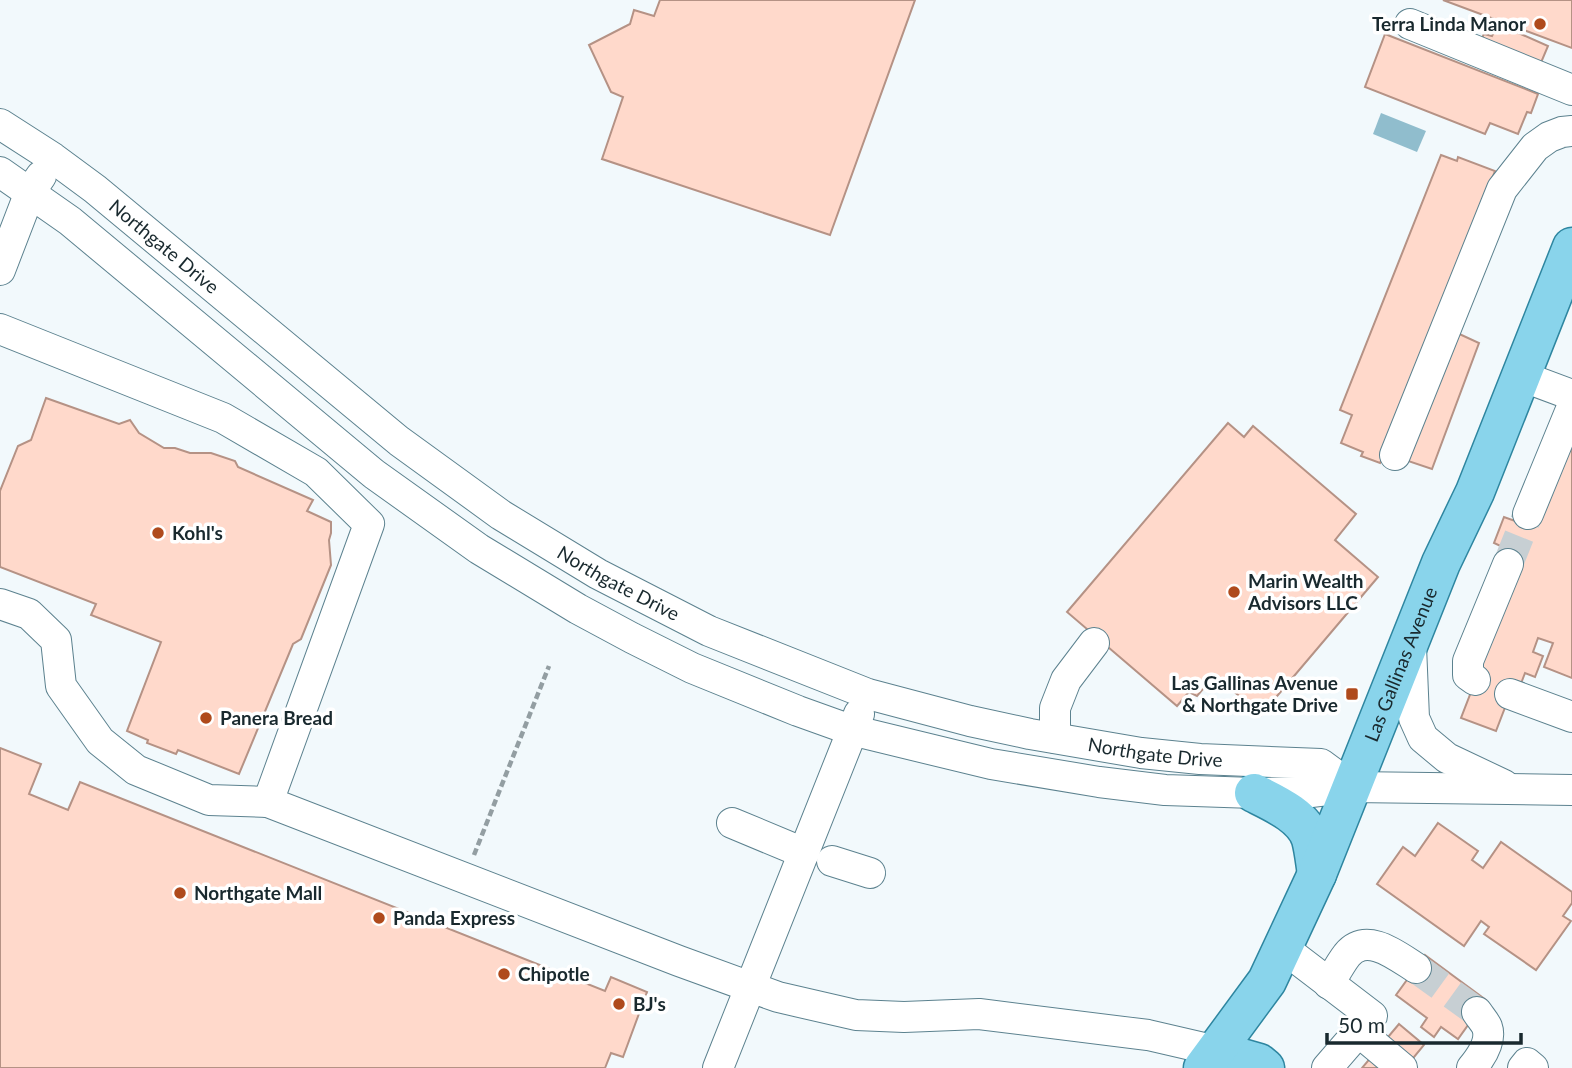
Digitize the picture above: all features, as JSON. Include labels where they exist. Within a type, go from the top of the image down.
[{"type":"main road","name":"Las Gallinas Avenue","points":[[1215,1062],[1267,981],[1317,874],[1441,563],[1475,492],[1572,247]]},
{"type":"main road","points":[[1254,793],[1281,806],[1303,826],[1310,836],[1317,874]]},
{"type":"main road","points":[[1215,1062],[1259,1063],[1265,1068]]},
{"type":"street","points":[[1410,24],[1572,90]]},
{"type":"street","name":"Northgate Drive","points":[[0,124],[95,189],[399,441],[501,515],[598,574],[709,631],[868,694],[970,721],[1141,753],[1200,759],[1321,764],[1352,787]]},
{"type":"street","points":[[1395,455],[1502,188],[1535,147],[1549,137],[1572,131]]},
{"type":"street","points":[[0,270],[30,192],[53,158]]},
{"type":"street","name":"Northgate Drive","points":[[0,172],[80,230],[374,474],[479,549],[578,609],[692,668],[799,711],[852,730],[991,764],[1165,790],[1254,793],[1311,792],[1352,787],[1514,789],[1569,783]]},
{"type":"street","points":[[0,329],[223,418],[316,472],[369,524],[268,802]]},
{"type":"street","points":[[1521,376],[1572,396]]},
{"type":"street","points":[[1528,514],[1572,407]]},
{"type":"street","points":[[1475,680],[1468,675],[1468,662],[1508,564]]},
{"type":"street","points":[[0,604],[29,614],[56,640],[61,686],[100,741],[135,770],[209,800],[268,802],[778,997],[856,1016],[979,1014],[1148,1035],[1215,1062]]},
{"type":"street","points":[[1411,639],[1414,718],[1423,738],[1447,758],[1514,789]]},
{"type":"street","points":[[1055,738],[1055,708],[1066,680],[1094,643]]},
{"type":"street","points":[[718,1068],[750,988],[818,857],[852,730],[868,694]]},
{"type":"street","points":[[1510,694],[1572,717]]},
{"type":"street","points":[[732,823],[818,857],[870,873]]},
{"type":"street","points":[[1329,984],[1349,953],[1364,945],[1378,946],[1416,968]]},
{"type":"street","points":[[1283,948],[1372,1016],[1327,1068]]},
{"type":"street","points":[[1472,1068],[1488,1040],[1487,1027],[1477,1012]]},
{"type":"street","points":[[1359,1032],[1402,1068]]},
{"type":"street","points":[[1522,1068],[1527,1063],[1533,1068]]},
{"type":"path","points":[[465,878],[549,666]]},
{"type":"water","points":[[1381,113],[1426,131],[1417,152],[1373,134]]},
{"type":"building","points":[[660,0],[915,0],[830,235],[602,159],[623,97],[611,92],[589,45],[630,24],[634,10],[654,16]]},
{"type":"building","name":"Terra Linda Manor","points":[[1443,0],[1572,0],[1572,48]]},
{"type":"building","points":[[1498,24],[1548,46],[1540,65],[1481,40],[1484,34],[1492,36]]},
{"type":"building","points":[[1385,34],[1538,94],[1531,113],[1527,112],[1518,134],[1490,123],[1485,134],[1365,87]]},
{"type":"building","points":[[1441,155],[1457,161],[1458,157],[1495,171],[1380,463],[1361,456],[1363,452],[1341,443],[1352,415],[1340,410]]},
{"type":"building","points":[[1455,332],[1479,343],[1432,469],[1405,460]]},
{"type":"building","points":[[46,398],[119,424],[130,420],[139,433],[164,448],[190,453],[211,453],[235,461],[238,467],[313,500],[307,511],[331,522],[331,565],[301,639],[293,644],[239,774],[178,750],[176,754],[147,743],[148,740],[127,731],[161,642],[91,615],[96,604],[0,567],[0,491],[18,446],[31,440]]},
{"type":"building","points":[[1228,423],[1244,437],[1253,426],[1356,514],[1335,540],[1378,577],[1261,715],[1215,675],[1197,696],[1189,692],[1177,706],[1067,612]]},
{"type":"building","points":[[1572,429],[1572,678],[1544,667],[1553,643],[1538,638],[1533,652],[1543,656],[1535,677],[1525,673],[1517,694],[1511,692],[1496,731],[1461,718],[1519,568],[1500,560],[1505,548],[1494,543],[1504,517],[1515,521],[1519,510]]},
{"type":"building","name":"Northgate Mall","points":[[0,748],[41,764],[29,794],[68,810],[80,782],[605,991],[611,977],[647,992],[623,1057],[611,1053],[605,1068],[0,1068]]},
{"type":"building","points":[[1438,823],[1478,851],[1472,860],[1483,868],[1501,842],[1572,892],[1572,903],[1563,916],[1571,921],[1536,970],[1484,934],[1489,927],[1481,921],[1464,946],[1377,884],[1403,847],[1415,856]]},
{"type":"building","points":[[1425,955],[1486,1000],[1458,1039],[1441,1027],[1434,1037],[1421,1027],[1427,1018],[1396,995]]},
{"type":"building","points":[[1399,1024],[1424,1045],[1405,1068],[1362,1068]]},
{"type":"tunnel","points":[[1508,564],[1528,514]]},
{"type":"tunnel","points":[[1416,968],[1477,1012]]},
{"type":"place","name":"Terra Linda Manor","points":[[1540,24]]},
{"type":"place","name":"Kohl's","points":[[158,533]]},
{"type":"place","name":"Marin Wealth Advisors LLC","points":[[1234,592]]},
{"type":"place","name":"Las Gallinas Avenue & Northgate Drive","points":[[1352,694]]},
{"type":"place","name":"Panera Bread","points":[[206,718]]},
{"type":"place","name":"Northgate Mall","points":[[180,893]]},
{"type":"place","name":"Panda Express","points":[[379,918]]},
{"type":"place","name":"Chipotle","points":[[504,974]]},
{"type":"place","name":"BJ's","points":[[619,1004]]}]
